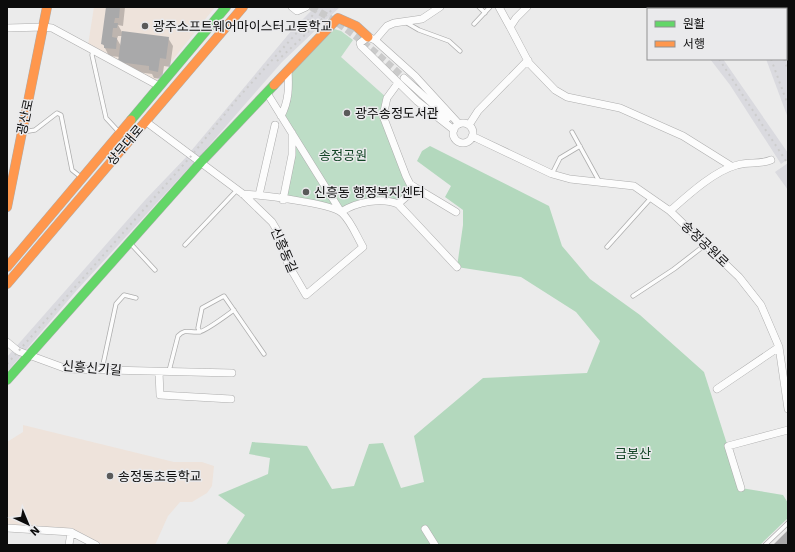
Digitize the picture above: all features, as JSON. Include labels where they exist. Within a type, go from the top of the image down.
[{"type":"main road","name":"광산로","points":[[7,207],[47,7]]},
{"type":"main road","name":"상무대로","points":[[7,267],[119,132],[226,7]]},
{"type":"main road","name":"상무대로","points":[[7,284],[243,7]]},
{"type":"main road","points":[[7,380],[201,162],[338,18],[356,26],[371,38]]},
{"type":"street","points":[[292,7],[297,11],[306,7]]},
{"type":"street","points":[[440,7],[428,17],[394,23],[387,26],[371,38],[360,43],[361,46],[456,127]]},
{"type":"street","points":[[499,7],[528,60],[548,85],[560,93],[620,108],[683,136],[731,166]]},
{"type":"street","points":[[510,27],[516,18],[527,7]]},
{"type":"street","points":[[7,28],[44,26],[52,28],[159,86]]},
{"type":"street","points":[[371,38],[415,76],[456,127]]},
{"type":"street","points":[[470,126],[478,112],[528,60]]},
{"type":"street","points":[[281,116],[287,106],[289,89],[288,70]]},
{"type":"street","points":[[401,81],[387,98],[383,116],[406,176],[410,184],[456,212]]},
{"type":"street","points":[[267,93],[341,212]]},
{"type":"street","name":"신흥동길","points":[[145,122],[240,192],[275,226],[288,264],[306,295],[363,247],[341,212]]},
{"type":"street","points":[[464,123],[470,126],[473,131],[472,136],[467,142],[461,142],[454,136],[456,127],[464,123]]},
{"type":"street","points":[[259,195],[275,125]]},
{"type":"street","points":[[282,200],[292,155],[292,133]]},
{"type":"street","name":"송정공원로","points":[[472,136],[552,174],[570,179],[634,186],[670,211],[739,277],[761,305],[779,346],[788,409]]},
{"type":"street","points":[[670,211],[718,174],[731,166],[750,163],[762,164],[771,160]]},
{"type":"street","points":[[398,204],[416,188]]},
{"type":"street","points":[[240,192],[325,206],[341,212],[364,203],[391,201],[398,204],[457,267]]},
{"type":"street","name":"신흥신기길","points":[[7,342],[18,351],[28,356],[67,369],[232,373]]},
{"type":"street","points":[[717,389],[779,346]]},
{"type":"street","points":[[159,372],[160,395],[231,398]]},
{"type":"street","points":[[741,488],[728,446],[788,430]]},
{"type":"street","points":[[7,528],[70,532],[96,545]]},
{"type":"street","points":[[425,529],[435,545]]},
{"type":"street","points":[[69,545],[70,532]]},
{"type":"lane","points":[[479,7],[485,13]]},
{"type":"lane","points":[[474,24],[490,7]]},
{"type":"lane","points":[[406,22],[418,30],[449,40],[460,51]]},
{"type":"lane","points":[[93,51],[92,55],[106,118],[119,132]]},
{"type":"lane","points":[[22,132],[35,130],[57,113],[61,115],[72,170],[82,178]]},
{"type":"lane","points":[[572,132],[599,181]]},
{"type":"lane","points":[[552,174],[560,158],[580,146]]},
{"type":"lane","points":[[185,245],[240,192]]},
{"type":"lane","points":[[607,247],[652,198]]},
{"type":"lane","points":[[129,242],[155,270]]},
{"type":"lane","points":[[633,296],[674,269],[705,245]]},
{"type":"lane","points":[[102,370],[116,304],[124,295],[136,298]]},
{"type":"lane","points":[[200,332],[198,328],[202,308],[224,296],[264,354]]},
{"type":"lane","points":[[169,372],[178,336],[185,331],[200,332],[234,310]]},
{"type":"lane","points":[[765,545],[788,522]]},
{"type":"shaded area","name":"광주소프트웨어마이스터고등학교","points":[[94,7],[215,7],[155,82],[88,45]]},
{"type":"shaded area","points":[[315,7],[340,7],[282,62],[199,157],[191,151],[292,30]]},
{"type":"shaded area","points":[[787,40],[788,43],[788,118],[766,60],[787,60]]},
{"type":"shaded area","points":[[711,60],[724,60],[788,153],[788,159],[781,164],[730,85]]},
{"type":"shaded area","points":[[191,152],[198,158],[77,290],[7,372],[7,357],[146,199]]},
{"type":"shaded area","points":[[788,163],[788,190],[775,172]]},
{"type":"shaded area","name":"송정동초등학교","points":[[23,425],[174,462],[202,462],[214,466],[212,486],[207,493],[192,502],[180,502],[168,516],[155,545],[105,545],[71,530],[7,526],[7,442],[23,432]]},
{"type":"green space","name":"송정공원","points":[[334,29],[341,31],[353,40],[341,57],[387,98],[383,116],[406,176],[416,188],[398,204],[391,201],[347,208],[283,200],[292,133],[281,116],[288,77]]},
{"type":"green space","name":"금봉산","points":[[430,146],[549,206],[562,246],[590,279],[640,315],[704,372],[741,488],[783,495],[788,503],[788,518],[760,545],[226,545],[245,515],[218,495],[268,474],[270,458],[249,454],[252,442],[307,446],[332,489],[354,486],[369,444],[383,443],[401,488],[424,482],[414,436],[483,378],[587,373],[600,341],[576,312],[521,277],[457,267],[463,225],[463,210],[445,197],[451,186],[417,161],[422,151]]},
{"type":"building","points":[[106,7],[120,7],[119,18],[115,18],[114,23],[118,23],[117,28],[113,28],[112,37],[117,38],[116,49],[104,48],[104,45],[101,44]]},
{"type":"building","points":[[122,31],[169,37],[166,59],[160,58],[158,72],[149,70],[149,66],[118,62]]},
{"type":"building","points":[[788,530],[788,544],[773,545]]},
{"type":"tunnel","points":[[311,7],[349,31],[371,48],[404,78]]},
{"type":"railway","points":[[7,364],[192,155],[238,98],[320,7]]},
{"type":"railway","points":[[277,61],[335,7]]},
{"type":"railway","points":[[720,60],[788,164]]},
{"type":"railway","points":[[771,60],[788,105]]},
{"type":"railway","points":[[784,60],[788,70]]},
{"type":"traffic: fast","points":[[131,120],[226,7]]},
{"type":"traffic: fast","points":[[7,380],[201,162],[274,85]]},
{"type":"traffic: slow","points":[[7,207],[47,7]]},
{"type":"traffic: slow","points":[[7,284],[243,7]]},
{"type":"traffic: slow","points":[[274,85],[338,18],[356,26],[368,37]]},
{"type":"traffic: slow","points":[[7,267],[131,120]]},
{"type":"place","name":"광주소프트웨어마이스터고등학교","points":[[145,26]]},
{"type":"place","name":"광주송정도서관","points":[[347,113]]},
{"type":"place","name":"신흥동 행정복지센터","points":[[306,192]]},
{"type":"place","name":"송정동초등학교","points":[[110,476]]}]
